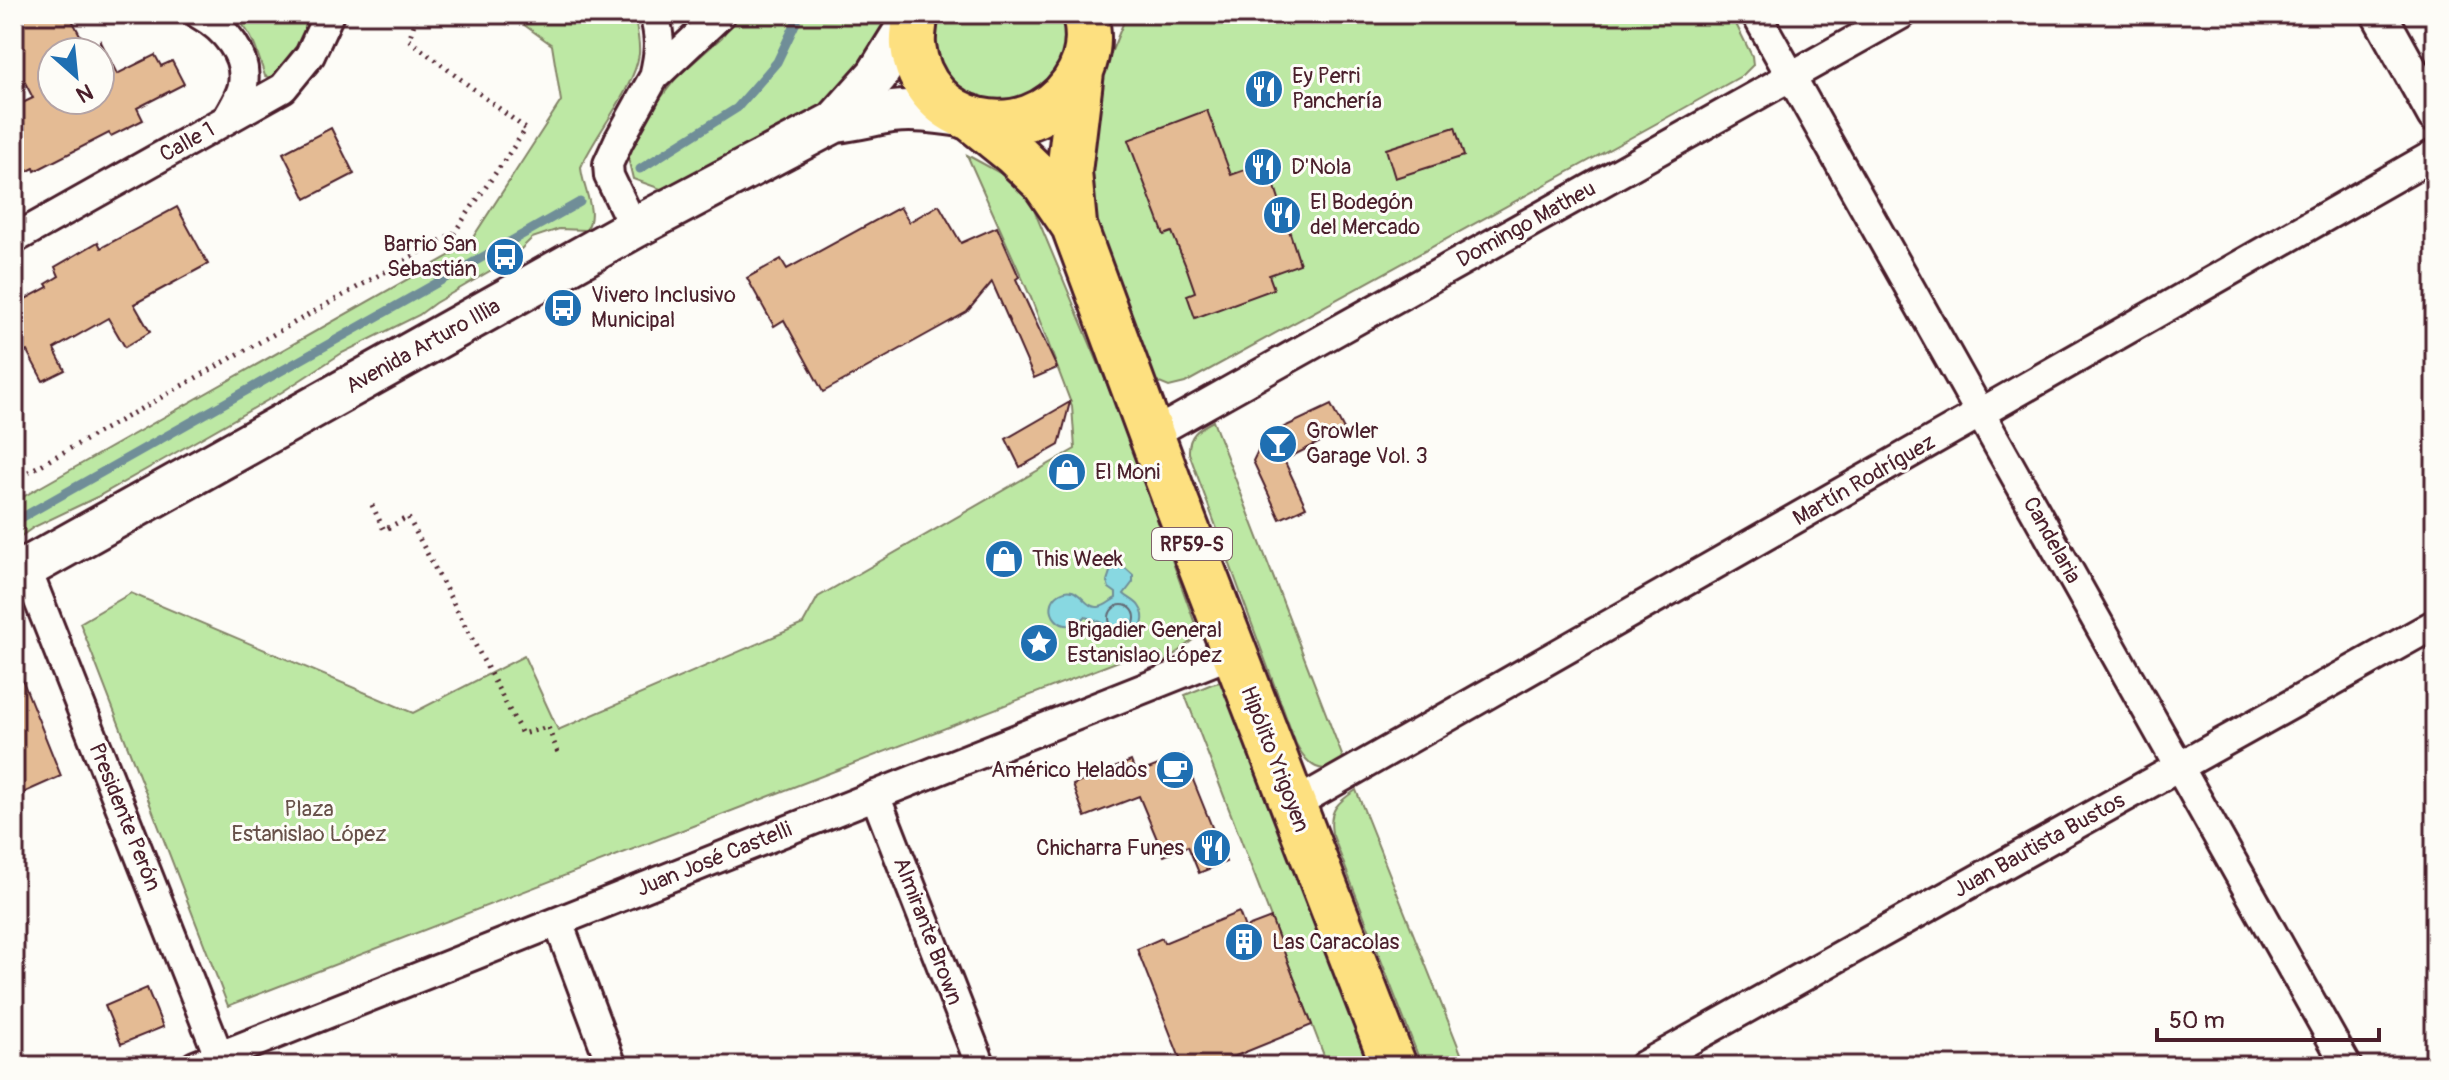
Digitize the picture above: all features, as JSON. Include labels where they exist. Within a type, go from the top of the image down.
[{"type":"main road","name":"RP59-S","points":[[915,14],[913,44],[921,73],[938,98],[967,118]]},
{"type":"main road","name":"Avenida Arturo Illia","points":[[20,572],[634,228],[835,122],[877,75],[915,14]]},
{"type":"main road","name":"Hipólito Yrigoyen","points":[[1074,226],[1069,172],[1089,29],[1085,14]]},
{"type":"main road","name":"RP59-S","points":[[1083,67],[1118,14]]},
{"type":"main road","points":[[967,118],[1004,124],[1035,117],[1062,99],[1083,67]]},
{"type":"main road","name":"Avenida Arturo Illia","points":[[835,122],[862,120],[892,112],[918,111],[967,118]]},
{"type":"main road","name":"Hipólito Yrigoyen","points":[[967,118],[1013,152],[1044,182],[1074,226],[1233,653],[1394,1066]]},
{"type":"street","points":[[199,14],[215,23],[232,42],[244,64],[243,87],[227,119]]},
{"type":"street","name":"Calle 1","points":[[14,239],[283,88],[310,55],[329,14]]},
{"type":"street","points":[[654,14],[670,26],[687,30],[716,19]]},
{"type":"street","points":[[654,14],[660,35],[654,77]]},
{"type":"street","name":"Candelaria","points":[[1756,14],[2347,1066]]},
{"type":"street","name":"Domingo Matheu","points":[[1151,435],[1902,14]]},
{"type":"street","points":[[2379,14],[2435,115]]},
{"type":"street","points":[[634,228],[609,176],[608,164],[654,77],[716,19]]},
{"type":"street","name":"Martín Rodríguez","points":[[1293,805],[2435,154]]},
{"type":"street","name":"Presidente Perón","points":[[20,572],[213,1063]]},
{"type":"street","name":"Juan Bautista Bustos","points":[[1643,1066],[2435,624]]},
{"type":"street","name":"Juan José Castelli","points":[[213,1063],[1233,653]]},
{"type":"street","name":"Almirante Brown","points":[[875,795],[981,1066]]},
{"type":"street","points":[[558,922],[612,1066]]},
{"type":"path","points":[[14,480],[454,233],[526,129],[409,40],[417,14]]},
{"type":"path","points":[[372,505],[384,530],[408,517],[522,734],[548,727],[558,753]]},
{"type":"green space","points":[[232,14],[319,14],[315,26],[276,80],[265,76],[250,35]]},
{"type":"green space","points":[[509,14],[634,16],[639,44],[636,68],[581,167],[591,216],[586,230],[559,229],[532,238],[512,258],[419,315],[342,353],[282,392],[97,497],[34,527],[14,541],[14,502],[468,245],[561,101],[552,45]]},
{"type":"green space","points":[[737,14],[891,14],[835,106],[672,193],[633,179],[627,154],[646,117],[677,77],[722,37]]},
{"type":"green space","points":[[937,14],[1068,14],[1073,32],[1050,93],[988,110],[938,70],[933,27]]},
{"type":"green space","points":[[1127,14],[1731,14],[1752,56],[1753,65],[1743,75],[1679,111],[1185,383],[1169,387],[1152,380],[1087,218],[1083,121]]},
{"type":"green space","name":"Plaza Estanislao López","points":[[967,155],[1024,186],[1120,415],[1199,635],[1165,662],[1161,654],[1129,657],[228,1006],[80,623],[131,593],[413,713],[524,656],[558,730],[803,624],[818,597],[1075,449],[1072,406],[1031,298]]},
{"type":"green space","points":[[1213,421],[1345,763],[1336,767],[1316,767],[1296,744],[1189,453],[1195,433]]},
{"type":"green space","points":[[1224,681],[1378,1066],[1328,1066],[1185,695]]},
{"type":"green space","points":[[1356,790],[1466,1066],[1422,1066],[1332,833],[1333,812]]},
{"type":"water","points":[[1123,566],[1133,575],[1133,582],[1124,594],[1138,604],[1143,615],[1139,631],[1125,638],[1116,637],[1101,622],[1085,617],[1068,625],[1056,619],[1051,606],[1060,593],[1072,591],[1094,607],[1104,606],[1116,598],[1107,581],[1111,569]]},
{"type":"building","points":[[14,14],[69,14],[81,36],[36,36],[36,116],[116,116],[116,72],[155,55],[161,66],[172,61],[184,84],[137,108],[143,120],[14,178],[14,138],[23,133],[14,115],[14,107],[33,98],[14,61]]},
{"type":"building","points":[[1207,110],[1231,175],[1267,162],[1300,264],[1269,275],[1274,289],[1195,318],[1187,295],[1195,292],[1187,269],[1172,232],[1164,235],[1128,140]]},
{"type":"building","points":[[1455,127],[1464,156],[1395,178],[1386,149]]},
{"type":"building","points":[[331,128],[354,174],[306,199],[283,153]]},
{"type":"building","points":[[939,205],[961,243],[997,227],[1019,277],[1016,279],[1057,368],[1034,378],[992,282],[967,312],[823,392],[784,320],[774,326],[747,278],[781,259],[787,269],[900,207],[909,222]]},
{"type":"building","points":[[177,207],[208,264],[134,304],[150,332],[125,347],[108,318],[54,349],[65,370],[43,381],[27,351],[14,358],[14,305],[48,287],[46,284],[59,276],[55,267],[98,242],[101,248]]},
{"type":"building","points":[[1070,402],[1059,445],[1020,467],[1006,439]]},
{"type":"building","points":[[1331,405],[1344,430],[1284,460],[1306,507],[1280,519],[1253,461],[1265,436]]},
{"type":"building","points":[[14,659],[61,776],[14,797]]},
{"type":"building","points":[[1183,755],[1226,862],[1199,873],[1188,846],[1164,856],[1139,796],[1085,817],[1073,785],[1131,761],[1136,774]]},
{"type":"building","points":[[1239,912],[1245,928],[1271,918],[1312,1025],[1211,1066],[1183,1066],[1137,949],[1162,938],[1164,943]]},
{"type":"building","points":[[147,988],[163,1027],[121,1044],[105,1006]]},
{"type":"waterway","points":[[640,169],[737,108],[777,62],[800,14]]},
{"type":"waterway","points":[[14,522],[580,202]]},
{"type":"place","name":"Ey Perri Panchería","points":[[1264,89]]},
{"type":"place","name":"D'Nola","points":[[1263,167]]},
{"type":"place","name":"El Bodegón del Mercado","points":[[1282,215]]},
{"type":"place","name":"Barrio San Sebastián","points":[[505,257]]},
{"type":"place","name":"Vivero Inclusivo Municipal","points":[[563,308]]},
{"type":"place","name":"Growler Garage Vol. 3","points":[[1278,444]]},
{"type":"place","name":"El Moni","points":[[1067,472]]},
{"type":"place","name":"This Week","points":[[1004,559]]},
{"type":"place","name":"Brigadier General Estanislao López","points":[[1039,643]]},
{"type":"place","name":"Américo Helados","points":[[1175,770]]},
{"type":"place","name":"Chicharra Funes","points":[[1212,848]]},
{"type":"place","name":"Las Caracolas","points":[[1244,942]]}]
